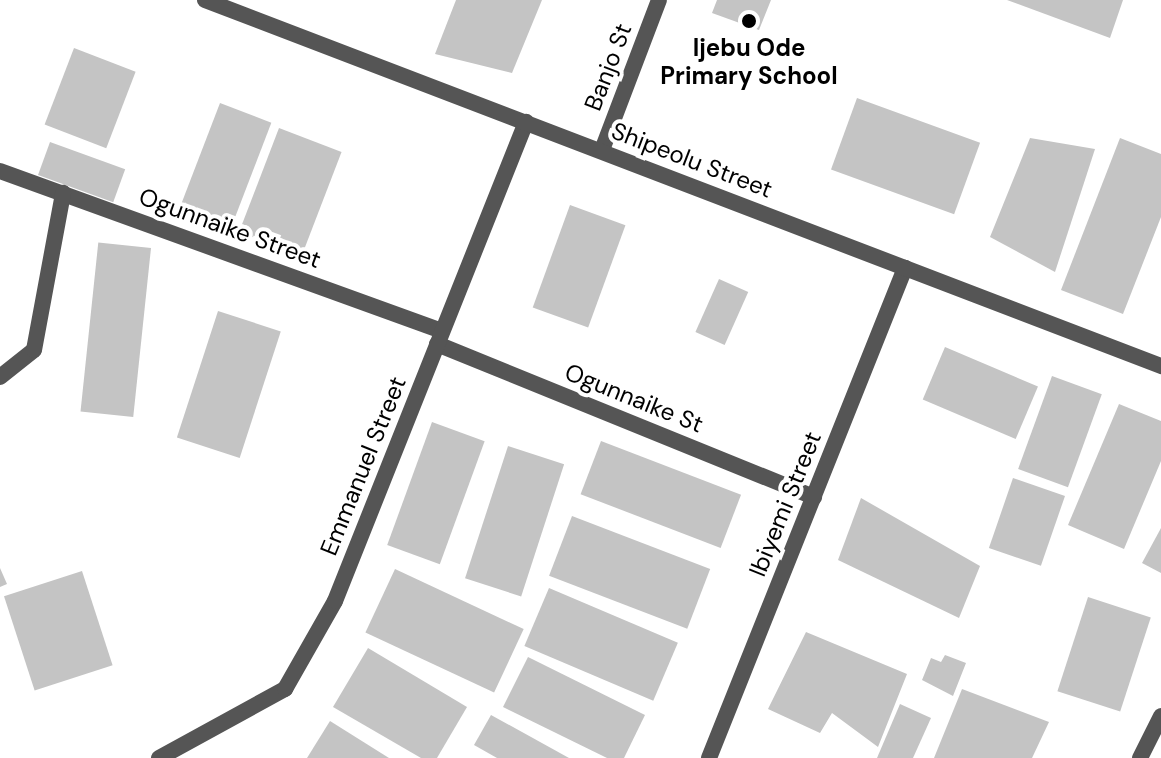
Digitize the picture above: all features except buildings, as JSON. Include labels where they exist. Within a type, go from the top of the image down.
[{"type":"street","name":"Shipeolu Street","points":[[205,0],[1161,366]]},
{"type":"street","name":"Banjo St","points":[[602,150],[659,0]]},
{"type":"street","name":"Emmanuel Street","points":[[159,758],[285,689],[335,601],[526,122]]},
{"type":"street","name":"Ogunnaike Street","points":[[0,171],[440,338]]},
{"type":"street","points":[[0,377],[34,350],[63,193]]},
{"type":"street","name":"Ibiyemi Street","points":[[709,758],[905,268]]},
{"type":"street","name":"Ogunnaike St","points":[[440,338],[814,497]]},
{"type":"street","points":[[1140,758],[1161,716]]},
{"type":"place","name":"Ijebu Ode Primary School","points":[[749,21]]}]
